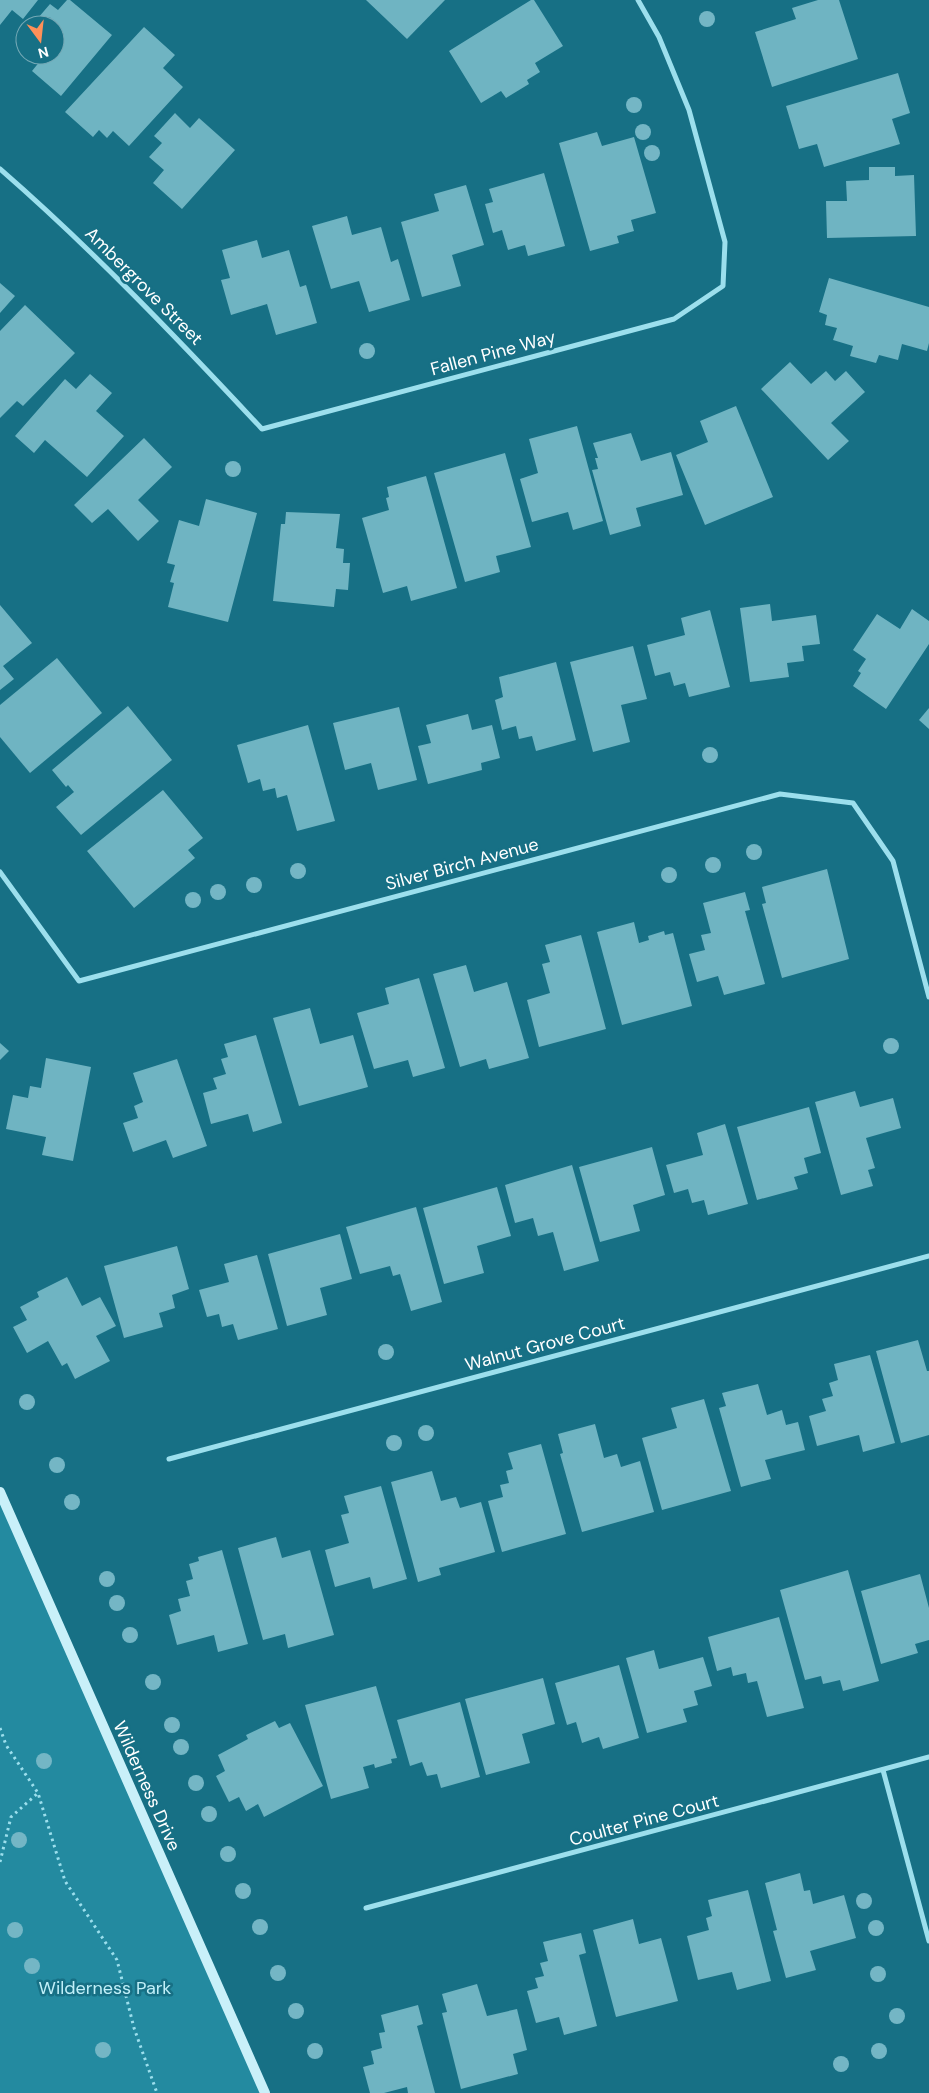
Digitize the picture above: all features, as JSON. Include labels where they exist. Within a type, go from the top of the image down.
[{"type":"street","name":"Fallen Pine Way","points":[[262,429],[674,319],[723,286],[725,242],[689,110],[659,37],[638,0]]},
{"type":"street","name":"Ambergrove Street","points":[[0,169],[50,212],[159,318],[262,429]]},
{"type":"street","name":"Silver Birch Avenue","points":[[0,872],[79,981],[780,794],[853,803],[893,861],[929,997]]},
{"type":"street","name":"Walnut Grove Court","points":[[169,1459],[929,1256]]},
{"type":"street","name":"Wilderness Drive","points":[[0,1492],[265,2093]]},
{"type":"street","name":"Coulter Pine Court","points":[[366,1908],[929,1758]]},
{"type":"street","points":[[883,1770],[929,1941]]},
{"type":"path","points":[[0,1728],[6,1745],[38,1793],[65,1881],[117,1960],[134,2028],[157,2093]]},
{"type":"path","points":[[0,1862],[11,1817],[38,1793]]},
{"type":"green space","name":"Wilderness Park","points":[[0,1492],[265,2093],[0,2093]]},
{"type":"building","points":[[0,0],[38,0],[26,15],[18,15],[12,10],[0,25]]},
{"type":"building","points":[[67,0],[70,0],[112,35],[61,96],[32,71],[37,65],[65,65],[65,15],[41,15],[50,4],[58,10]]},
{"type":"building","points":[[366,0],[445,0],[407,39]]},
{"type":"building","points":[[531,0],[534,0],[563,46],[535,63],[540,72],[527,80],[529,84],[506,98],[501,91],[481,103],[449,51]]},
{"type":"building","points":[[818,0],[839,0],[858,59],[772,87],[755,32],[796,19],[792,8]]},
{"type":"building","points":[[144,27],[175,55],[163,68],[183,87],[129,146],[113,131],[107,138],[99,130],[93,137],[65,112]]},
{"type":"building","points":[[898,73],[910,113],[892,119],[900,144],[824,167],[817,144],[799,149],[786,106]]},
{"type":"building","points":[[175,113],[190,128],[199,118],[235,150],[182,209],[153,183],[164,170],[149,157],[162,143],[154,136]]},
{"type":"building","points":[[597,132],[602,146],[634,137],[656,213],[631,220],[634,231],[617,236],[619,243],[590,251],[559,143]]},
{"type":"building","points":[[869,167],[895,167],[895,176],[914,175],[916,236],[827,238],[826,201],[847,201],[846,181],[869,180]]},
{"type":"building","points":[[544,173],[565,246],[528,256],[525,245],[508,250],[502,230],[493,233],[485,204],[493,202],[489,189]]},
{"type":"building","points":[[466,185],[484,245],[452,255],[461,286],[422,297],[401,222],[439,211],[434,194]]},
{"type":"building","points":[[347,216],[352,235],[381,227],[391,262],[398,259],[410,300],[369,312],[359,281],[331,289],[312,226]]},
{"type":"building","points":[[257,240],[262,258],[289,250],[300,287],[306,285],[317,323],[276,335],[267,304],[231,315],[221,280],[230,278],[222,250]]},
{"type":"building","points":[[829,278],[929,307],[929,343],[927,351],[902,344],[898,360],[879,355],[876,363],[850,356],[853,346],[833,340],[837,328],[825,325],[827,315],[819,312]]},
{"type":"building","points":[[0,283],[15,296],[0,313]]},
{"type":"building","points":[[25,305],[75,353],[23,406],[17,401],[0,418],[0,331]]},
{"type":"building","points":[[790,362],[811,384],[826,371],[835,381],[846,371],[865,392],[831,423],[849,441],[828,460],[761,389]]},
{"type":"building","points":[[90,374],[112,393],[96,411],[124,436],[87,477],[45,440],[34,453],[15,436],[65,379],[76,389]]},
{"type":"building","points":[[736,406],[773,497],[705,525],[676,455],[708,442],[700,421]]},
{"type":"building","points":[[577,426],[603,521],[573,530],[568,512],[532,522],[520,479],[538,473],[529,439]]},
{"type":"building","points":[[631,433],[641,461],[671,452],[683,495],[636,508],[641,526],[610,535],[592,470],[598,469],[595,458],[598,458],[593,443]]},
{"type":"building","points":[[144,438],[172,467],[138,500],[159,521],[138,541],[108,509],[92,523],[74,505]]},
{"type":"building","points":[[505,453],[531,547],[496,556],[500,572],[465,582],[434,473]]},
{"type":"building","points":[[426,476],[457,588],[411,601],[407,586],[383,593],[362,518],[389,510],[386,498],[389,497],[387,487]]},
{"type":"building","points":[[206,499],[257,513],[228,622],[168,607],[174,583],[170,582],[175,565],[167,563],[179,520],[199,526]]},
{"type":"building","points":[[286,512],[340,514],[336,548],[344,549],[343,563],[350,563],[348,590],[336,589],[334,607],[273,601],[281,524],[285,524]]},
{"type":"building","points":[[770,604],[772,621],[816,615],[820,644],[802,646],[804,661],[787,663],[789,677],[750,682],[740,608]]},
{"type":"building","points":[[0,605],[32,643],[3,666],[14,679],[0,690]]},
{"type":"building","points":[[912,609],[929,621],[929,644],[886,709],[853,686],[861,673],[858,671],[866,659],[853,650],[877,614],[900,629]]},
{"type":"building","points":[[710,610],[730,687],[689,697],[685,683],[674,686],[670,672],[655,676],[647,645],[685,635],[681,618]]},
{"type":"building","points":[[633,646],[647,699],[621,705],[630,742],[593,752],[570,662]]},
{"type":"building","points":[[57,658],[102,713],[30,773],[0,737],[0,705]]},
{"type":"building","points":[[556,662],[576,740],[536,751],[532,736],[519,739],[516,726],[502,730],[495,700],[503,697],[499,677]]},
{"type":"building","points":[[128,706],[172,760],[81,835],[56,807],[74,792],[68,785],[66,787],[52,770]]},
{"type":"building","points":[[399,707],[417,780],[378,790],[371,763],[345,770],[333,723]]},
{"type":"building","points":[[929,708],[929,729],[919,720]]},
{"type":"building","points":[[468,714],[472,730],[492,725],[500,758],[481,763],[482,770],[428,784],[418,746],[431,743],[426,725]]},
{"type":"building","points":[[308,725],[335,821],[297,831],[287,795],[277,798],[275,788],[263,791],[260,779],[248,783],[237,745]]},
{"type":"building","points":[[163,790],[203,838],[188,850],[195,858],[134,908],[87,851]]},
{"type":"building","points":[[827,869],[849,959],[782,978],[762,904],[766,903],[762,887]]},
{"type":"building","points":[[745,892],[750,910],[745,911],[765,984],[724,995],[718,976],[697,982],[689,954],[705,950],[701,935],[711,933],[703,903]]},
{"type":"building","points":[[634,922],[639,943],[649,940],[648,936],[664,931],[665,935],[673,933],[692,1006],[622,1025],[597,932]]},
{"type":"building","points":[[581,935],[606,1029],[539,1047],[527,1000],[550,993],[542,964],[550,962],[545,945]]},
{"type":"building","points":[[466,965],[474,992],[507,982],[529,1058],[489,1069],[486,1059],[460,1067],[433,974]]},
{"type":"building","points":[[419,978],[445,1068],[413,1077],[408,1060],[374,1069],[357,1013],[389,1004],[385,988]]},
{"type":"building","points":[[310,1008],[320,1044],[353,1035],[368,1087],[299,1106],[273,1018]]},
{"type":"building","points":[[256,1035],[282,1123],[253,1132],[248,1114],[211,1124],[203,1093],[217,1089],[213,1078],[226,1074],[221,1059],[228,1057],[224,1044]]},
{"type":"building","points":[[0,1043],[9,1051],[0,1060]]},
{"type":"building","points":[[46,1058],[91,1067],[73,1161],[42,1155],[46,1137],[6,1129],[13,1095],[28,1098],[30,1086],[41,1088]]},
{"type":"building","points":[[177,1059],[207,1146],[173,1158],[166,1140],[133,1152],[123,1123],[138,1118],[134,1106],[143,1102],[133,1073]]},
{"type":"building","points":[[855,1091],[860,1107],[893,1098],[901,1128],[866,1138],[875,1168],[868,1170],[873,1186],[841,1195],[815,1102]]},
{"type":"building","points":[[809,1107],[821,1153],[804,1158],[808,1173],[794,1177],[798,1189],[757,1200],[737,1127]]},
{"type":"building","points":[[725,1124],[748,1204],[708,1215],[704,1200],[692,1203],[688,1189],[674,1193],[666,1165],[703,1155],[697,1133]]},
{"type":"building","points":[[652,1147],[665,1195],[633,1205],[640,1231],[600,1242],[579,1167]]},
{"type":"building","points":[[572,1165],[599,1261],[564,1271],[553,1232],[538,1236],[533,1218],[515,1223],[505,1185]]},
{"type":"building","points":[[497,1187],[511,1236],[477,1246],[484,1273],[444,1284],[423,1208]]},
{"type":"building","points":[[416,1207],[442,1302],[411,1311],[400,1274],[393,1276],[390,1266],[360,1274],[346,1227]]},
{"type":"building","points":[[340,1234],[352,1279],[320,1288],[327,1315],[287,1326],[268,1254]]},
{"type":"building","points":[[177,1246],[189,1289],[172,1295],[175,1308],[159,1313],[163,1327],[124,1338],[104,1266]]},
{"type":"building","points":[[257,1255],[278,1329],[238,1340],[233,1324],[222,1327],[219,1314],[207,1317],[199,1290],[229,1282],[224,1264]]},
{"type":"building","points":[[67,1277],[82,1306],[100,1297],[116,1326],[96,1336],[110,1361],[75,1379],[67,1363],[62,1366],[48,1341],[27,1353],[13,1327],[27,1320],[20,1307],[39,1297],[37,1292]]},
{"type":"building","points":[[918,1340],[927,1371],[929,1371],[929,1435],[901,1443],[876,1351]]},
{"type":"building","points":[[870,1355],[895,1443],[863,1452],[859,1435],[817,1446],[809,1416],[826,1411],[822,1399],[833,1396],[829,1383],[838,1380],[834,1364]]},
{"type":"building","points":[[758,1384],[767,1415],[782,1410],[786,1425],[798,1422],[805,1450],[765,1460],[771,1479],[741,1487],[719,1408],[726,1406],[722,1393]]},
{"type":"building","points":[[704,1399],[731,1491],[662,1510],[642,1438],[677,1428],[671,1408]]},
{"type":"building","points":[[595,1424],[604,1458],[617,1454],[621,1467],[640,1461],[654,1512],[582,1532],[560,1454],[563,1453],[558,1434]]},
{"type":"building","points":[[541,1444],[566,1534],[502,1552],[488,1501],[503,1497],[500,1485],[509,1483],[506,1471],[513,1469],[508,1453]]},
{"type":"building","points":[[432,1471],[441,1501],[456,1497],[460,1508],[481,1502],[495,1552],[439,1568],[441,1575],[418,1582],[391,1482]]},
{"type":"building","points":[[381,1486],[407,1579],[373,1589],[370,1577],[335,1587],[325,1550],[349,1543],[341,1515],[349,1513],[344,1496]]},
{"type":"building","points":[[276,1537],[282,1558],[310,1550],[334,1635],[288,1648],[285,1634],[263,1640],[238,1548]]},
{"type":"building","points":[[222,1550],[248,1644],[218,1652],[214,1635],[177,1645],[169,1615],[181,1611],[178,1599],[190,1596],[186,1581],[193,1579],[189,1564],[199,1561],[198,1557]]},
{"type":"building","points":[[848,1570],[879,1681],[843,1691],[840,1680],[823,1684],[821,1676],[805,1680],[780,1590]]},
{"type":"building","points":[[920,1574],[929,1608],[929,1640],[915,1644],[918,1653],[881,1664],[861,1591]]},
{"type":"building","points":[[779,1617],[804,1708],[767,1717],[757,1681],[748,1683],[746,1673],[733,1676],[731,1667],[717,1671],[708,1637]]},
{"type":"building","points":[[654,1650],[659,1669],[703,1657],[712,1686],[694,1691],[698,1705],[683,1709],[687,1722],[647,1733],[626,1658]]},
{"type":"building","points":[[619,1665],[639,1738],[603,1749],[599,1737],[582,1743],[576,1722],[567,1725],[555,1683]]},
{"type":"building","points":[[543,1678],[555,1724],[522,1734],[530,1763],[486,1775],[465,1699]]},
{"type":"building","points":[[376,1686],[397,1758],[391,1759],[392,1763],[375,1768],[374,1764],[363,1767],[369,1788],[331,1799],[305,1705]]},
{"type":"building","points":[[460,1702],[480,1777],[441,1788],[437,1774],[427,1776],[422,1762],[410,1766],[397,1720]]},
{"type":"building","points":[[275,1721],[279,1728],[290,1723],[323,1786],[264,1817],[258,1804],[246,1811],[239,1797],[229,1802],[216,1776],[225,1771],[218,1755],[248,1739],[246,1735]]},
{"type":"building","points":[[800,1873],[804,1891],[810,1890],[813,1904],[844,1895],[856,1938],[810,1951],[816,1970],[786,1978],[773,1931],[777,1930],[765,1883]]},
{"type":"building","points":[[748,1890],[771,1981],[737,1990],[732,1972],[698,1980],[687,1936],[709,1930],[706,1918],[712,1916],[708,1900]]},
{"type":"building","points":[[633,1919],[639,1944],[661,1938],[678,2001],[616,2017],[593,1930]]},
{"type":"building","points":[[581,1933],[586,1953],[579,1955],[597,2026],[564,2035],[559,2017],[536,2023],[527,1991],[538,1988],[535,1978],[544,1976],[540,1963],[548,1961],[543,1942]]},
{"type":"building","points":[[477,1984],[487,2016],[517,2009],[527,2050],[513,2054],[518,2074],[461,2089],[442,2013],[447,2012],[442,1994]]},
{"type":"building","points":[[418,2005],[423,2024],[417,2026],[435,2093],[408,2093],[407,2087],[384,2093],[370,2093],[363,2067],[374,2064],[371,2051],[382,2048],[379,2033],[385,2032],[381,2015]]}]
